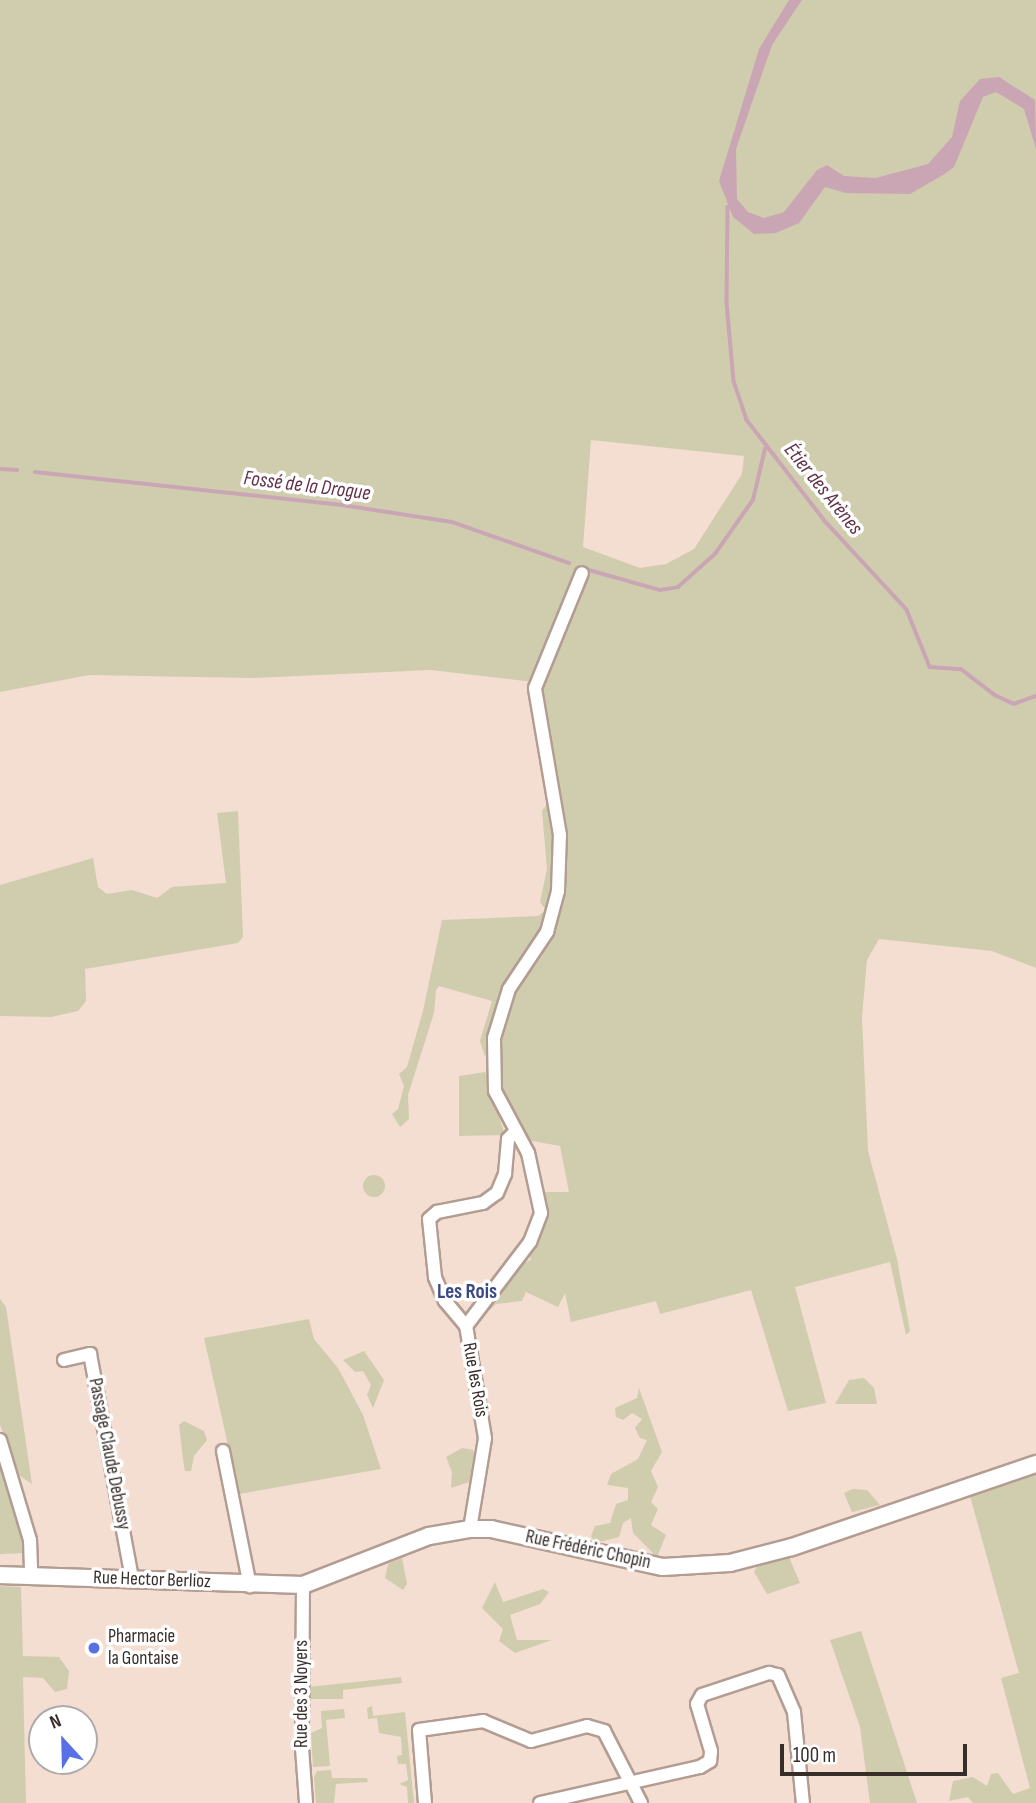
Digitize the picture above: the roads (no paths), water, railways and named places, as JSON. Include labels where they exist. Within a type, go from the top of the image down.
[{"type":"street","name":"Rue les Rois","points":[[470,1529],[485,1438],[466,1326],[537,1227],[541,1213],[535,1173],[495,1091],[494,1038],[509,989],[538,949],[556,904],[560,835],[535,688],[582,573]]},
{"type":"street","points":[[466,1326],[445,1301],[435,1277],[429,1219],[437,1212],[483,1203],[497,1193],[505,1174],[508,1139],[516,1131]]},
{"type":"street","name":"Passage Claude Debussy","points":[[64,1360],[90,1354],[132,1579]]},
{"type":"street","points":[[0,1440],[30,1540],[31,1576]]},
{"type":"street","points":[[223,1451],[250,1586]]},
{"type":"street","name":"Rue Frédéric Chopin","points":[[303,1585],[429,1535],[470,1529],[491,1529],[663,1567],[730,1563],[792,1547],[1036,1465]]},
{"type":"street","name":"Rue Hector Berlioz","points":[[0,1575],[250,1586],[303,1585]]},
{"type":"street","name":"Rue des 3 Noyers","points":[[303,1585],[302,1748],[306,1803]]},
{"type":"street","points":[[540,1803],[632,1785],[710,1762],[711,1751],[697,1704],[702,1695],[769,1673],[778,1675],[794,1712],[803,1803]]},
{"type":"street","points":[[425,1803],[419,1730],[484,1721],[531,1741],[596,1727],[610,1740],[640,1803]]},
{"type":"waterway","name":"Étier des Arènes","points":[[728,207],[727,303],[734,381],[747,420],[825,521],[907,610],[930,667],[961,669],[995,695],[1014,704],[1036,696]]},
{"type":"waterway","name":"Fossé de la Drogue","points":[[589,570],[660,590],[678,587],[715,554],[753,500],[765,449]]},
{"type":"waterway","name":"Fossé de la Drogue","points":[[0,469],[17,470]]},
{"type":"waterway","name":"Fossé de la Drogue","points":[[35,472],[342,505],[452,522],[569,563]]},
{"type":"place","name":"Pharmacie la Gontaise","points":[[94,1648]]},
{"type":"district","name":"Les Rois","points":[[467,1292]]}]
